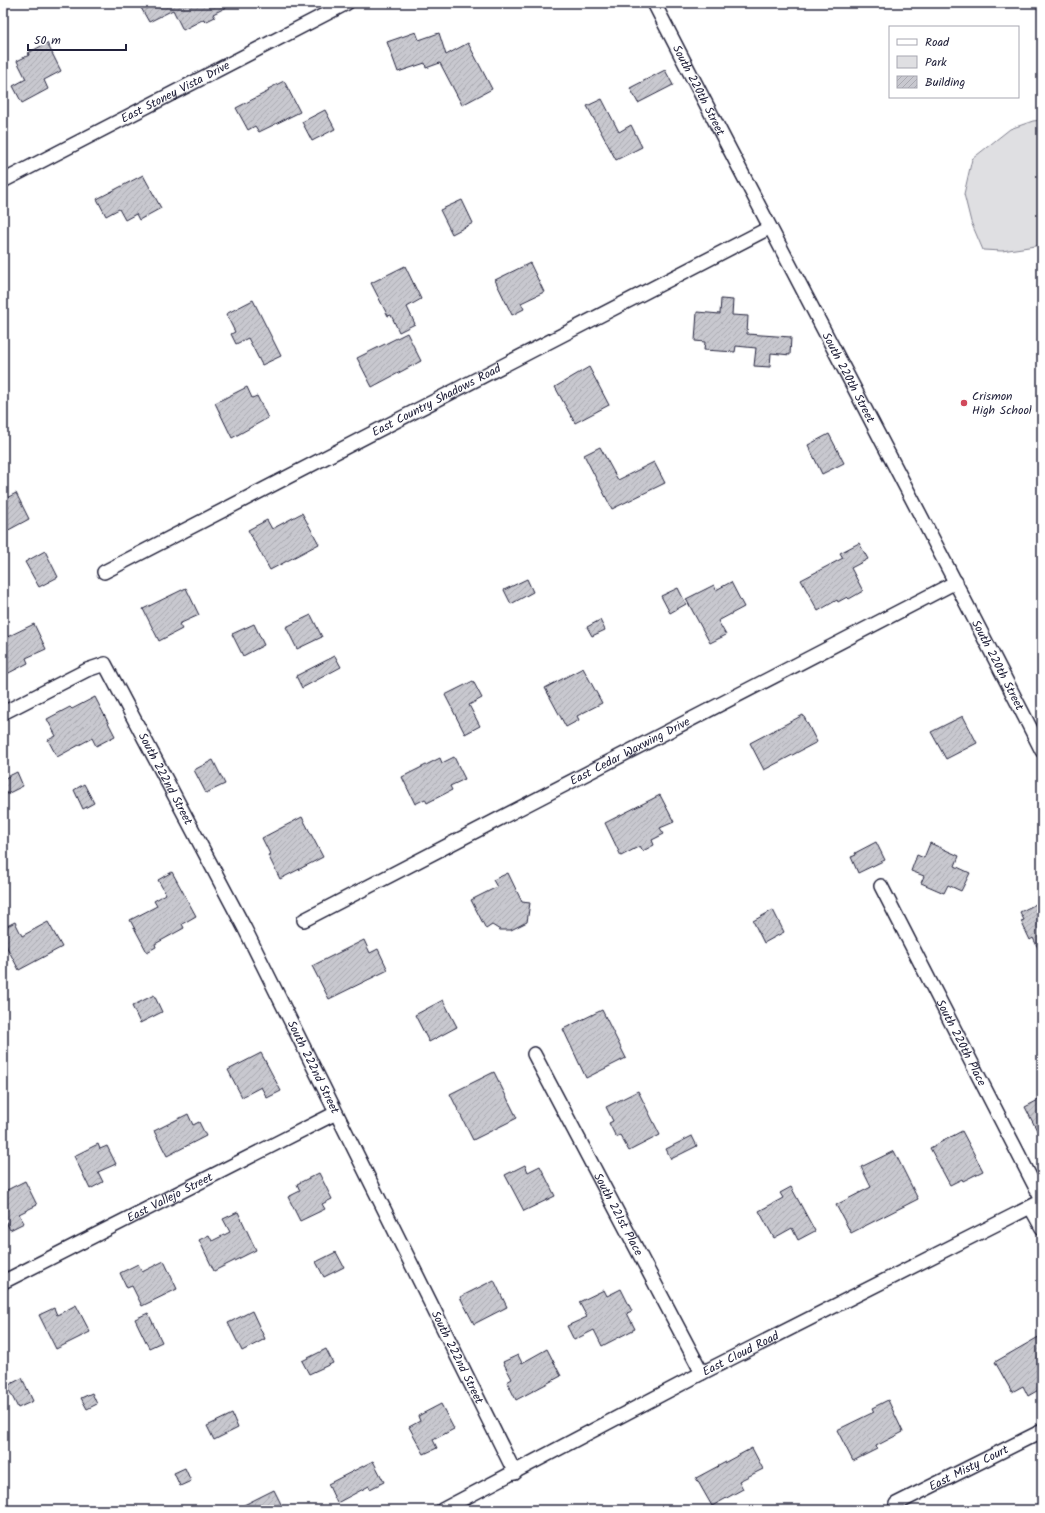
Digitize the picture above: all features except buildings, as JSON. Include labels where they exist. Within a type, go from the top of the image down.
[{"type":"street","name":"East Stoney Vista Drive","points":[[3,181],[347,3]]},
{"type":"street","name":"South 220th Street","points":[[654,3],[769,228],[956,582],[1042,751]]},
{"type":"street","name":"East Country Shadows Road","points":[[104,572],[769,228]]},
{"type":"street","name":"East Cedar Waxwing Drive","points":[[304,920],[956,582]]},
{"type":"street","name":"South 222nd Street","points":[[3,713],[88,670],[105,664],[245,929],[515,1473]]},
{"type":"street","name":"South 220th Place","points":[[882,886],[1038,1203],[1042,1228]]},
{"type":"street","name":"South 221st Place","points":[[534,1054],[702,1374]]},
{"type":"street","name":"East Vallejo Street","points":[[3,1282],[336,1113]]},
{"type":"street","name":"East Cloud Road","points":[[442,1510],[702,1374],[1038,1203]]},
{"type":"street","name":"East Misty Court","points":[[896,1504],[1042,1431]]},
{"type":"green space","points":[[1042,120],[1042,245],[1002,251],[983,250],[971,222],[964,194],[972,159],[1010,129],[1033,121]]},
{"type":"place","name":"Crismon High School","points":[[964,403]]}]
